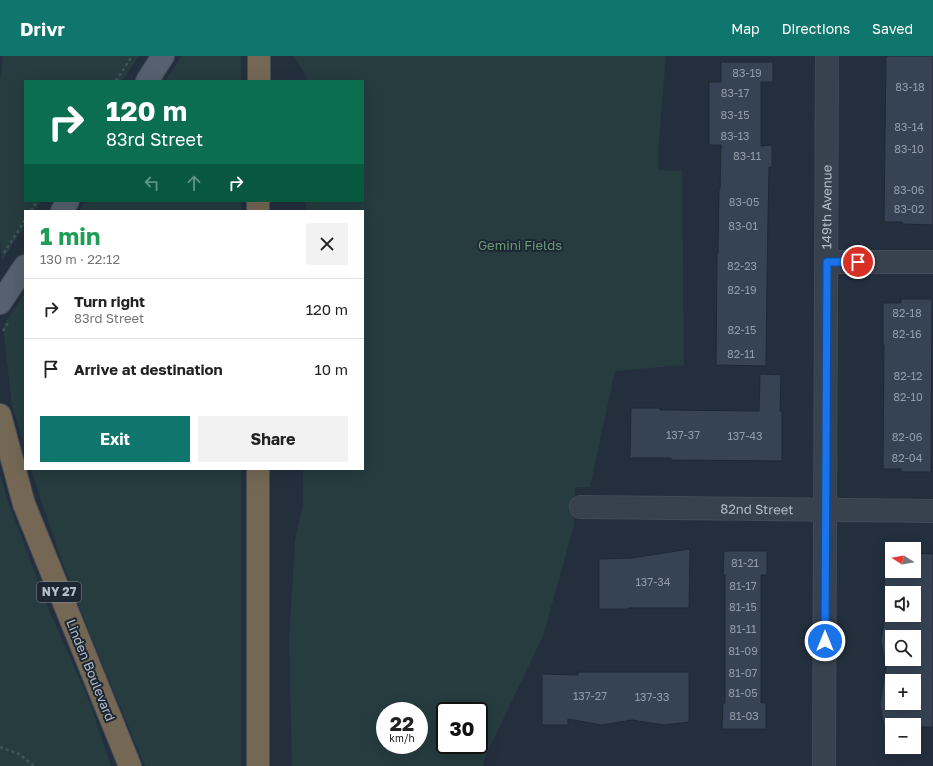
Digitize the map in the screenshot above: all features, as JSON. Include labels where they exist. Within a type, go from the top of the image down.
[{"type":"highway","points":[[259,56],[259,80]]},
{"type":"highway","name":"Linden Boulevard","points":[[0,415],[24,504],[130,766]]},
{"type":"highway","points":[[258,470],[258,766]]},
{"type":"main road","points":[[148,80],[163,56]]},
{"type":"main road","points":[[0,303],[24,267]]},
{"type":"street","name":"149th Avenue","points":[[824,766],[827,56]]},
{"type":"street","points":[[827,262],[933,262]]},
{"type":"street","name":"82nd Street","points":[[581,507],[933,511]]},
{"type":"path","points":[[117,80],[132,56]]},
{"type":"path","points":[[4,253],[24,222]]},
{"type":"path","points":[[0,747],[19,754],[34,766]]},
{"type":"green space","points":[[3,56],[139,56],[123,80],[24,80],[24,202],[41,202],[36,210],[24,210],[24,227],[2,260],[0,240],[0,79]]},
{"type":"green space","points":[[182,56],[241,56],[241,80],[166,80]]},
{"type":"green space","name":"Gemini Fields","points":[[294,56],[666,56],[658,152],[659,170],[682,171],[684,365],[615,371],[590,487],[575,487],[574,526],[543,636],[488,751],[488,702],[436,702],[436,754],[486,754],[483,766],[292,766],[289,641],[295,541],[303,503],[303,470],[364,470],[364,210],[306,210],[306,202],[364,202],[364,80],[307,80]]},
{"type":"green space","points":[[85,202],[241,202],[241,210],[80,210]]},
{"type":"green space","points":[[24,294],[24,444],[12,406],[3,326]]},
{"type":"green space","points":[[31,470],[241,470],[241,766],[145,766],[99,656],[43,507]]},
{"type":"green space","points":[[0,474],[8,502],[48,607],[90,703],[111,766],[0,766]]},
{"type":"building","points":[[886,56],[933,56],[933,225],[884,222]]},
{"type":"building","points":[[721,62],[773,62],[773,82],[761,82],[761,146],[772,145],[772,167],[769,167],[766,366],[716,365],[717,253],[721,145],[709,145],[709,82],[721,82]]},
{"type":"building","points":[[901,299],[932,299],[931,472],[901,472],[901,469],[883,469],[883,303],[901,303]]},
{"type":"building","points":[[760,374],[781,375],[780,411],[782,411],[782,461],[630,458],[631,408],[660,408],[660,410],[759,411]]},
{"type":"building","points":[[690,549],[689,608],[599,609],[599,559],[632,558]]},
{"type":"building","points":[[724,551],[767,551],[767,575],[761,575],[761,703],[766,703],[766,729],[722,729],[723,703],[725,703]]},
{"type":"building","points":[[885,553],[885,578],[921,578],[921,553],[933,554],[933,727],[921,727],[921,718],[885,718],[884,727],[880,704],[886,666],[921,666],[921,630],[885,630],[885,662],[881,642],[885,615],[885,622],[921,622],[921,586],[885,586],[884,602]]},
{"type":"building","points":[[578,672],[689,672],[689,722],[664,725],[632,720],[602,725],[568,719],[568,725],[542,725],[542,674],[578,675]]},
{"type":"route","points":[[825,641],[827,262],[858,262]]}]
